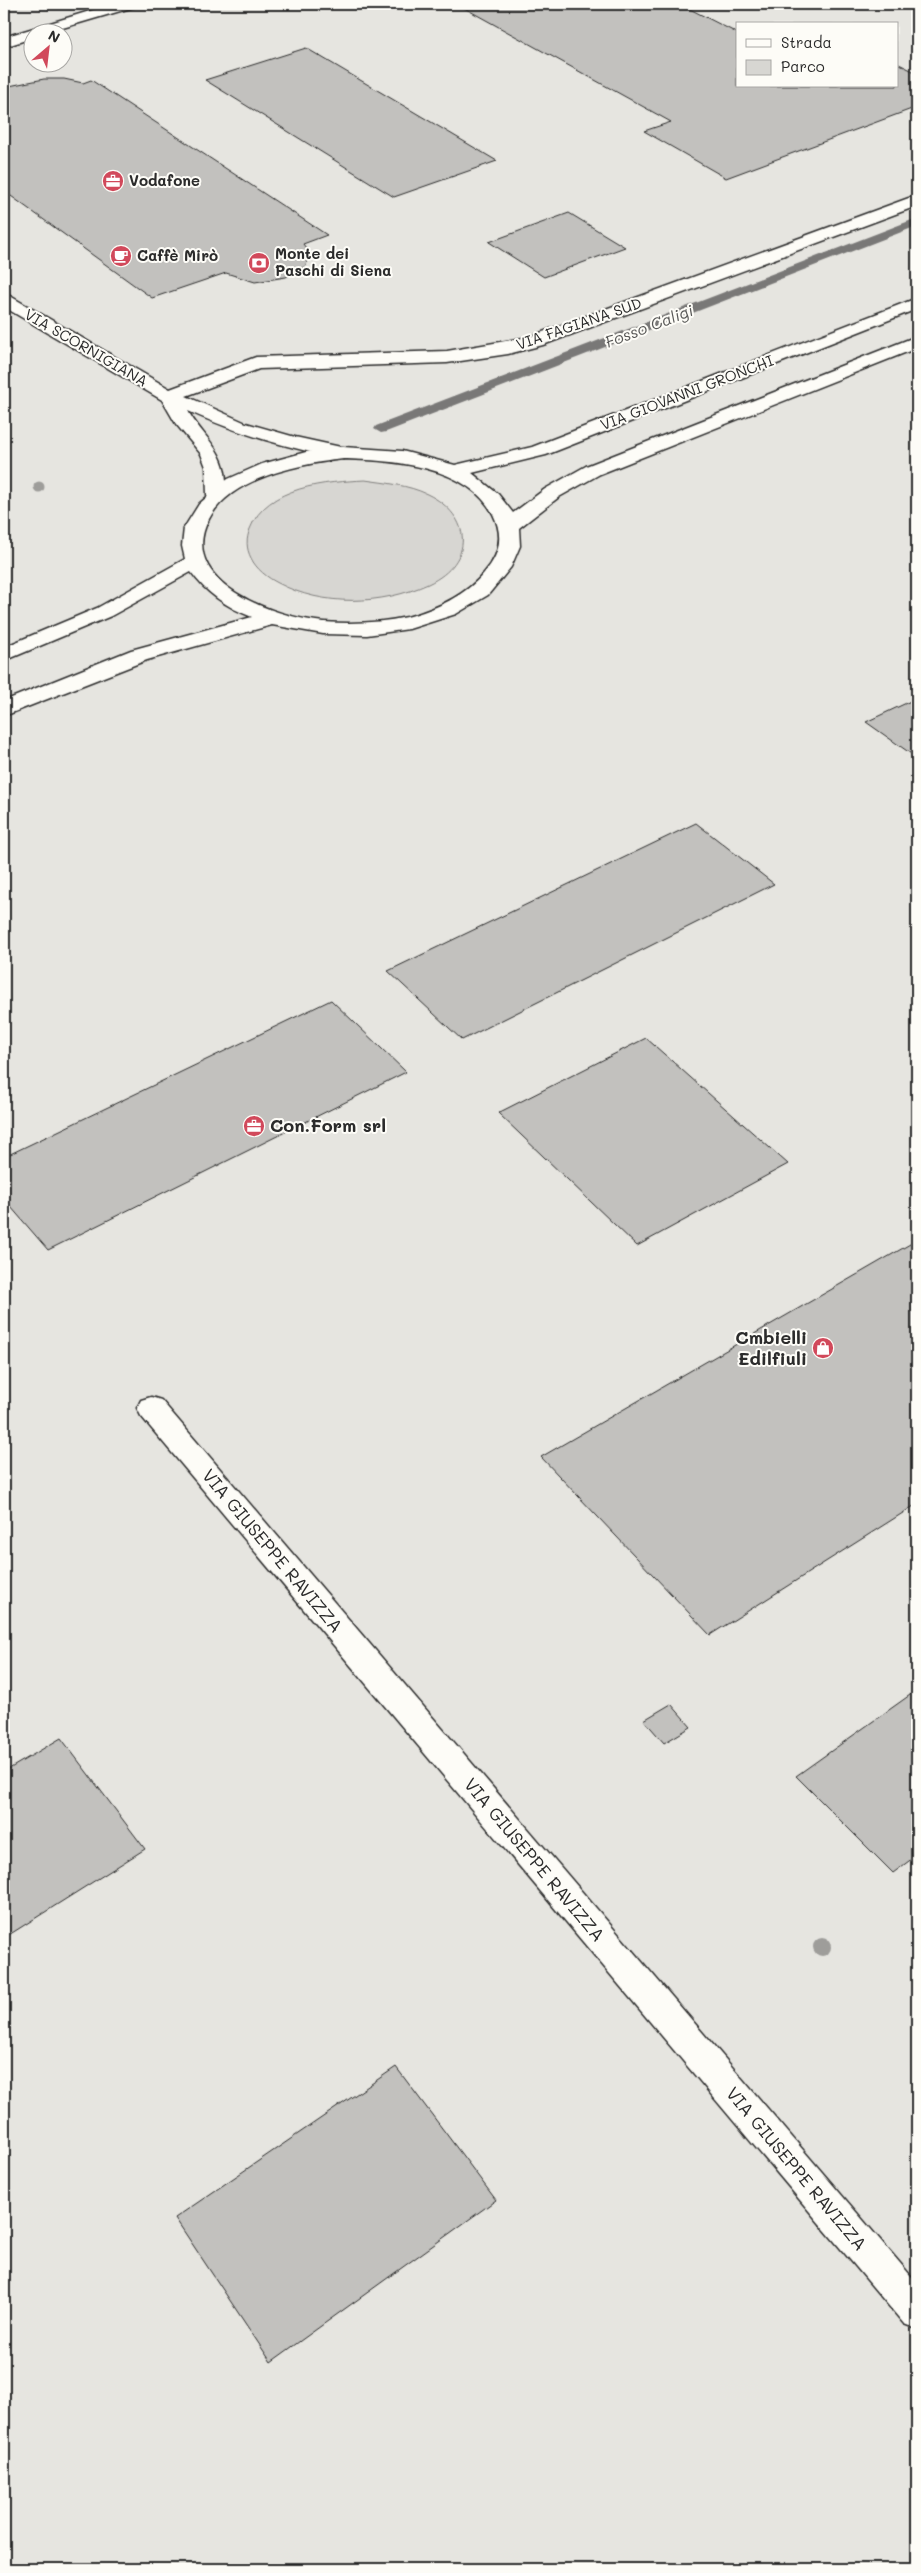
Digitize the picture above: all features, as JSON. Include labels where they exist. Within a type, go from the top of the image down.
[{"type":"main road","points":[[69,22],[129,4]]},
{"type":"main road","points":[[4,42],[22,36]]},
{"type":"main road","name":"VIA FAGIANA SUD","points":[[169,396],[256,363],[447,356],[508,348],[536,341],[917,200]]},
{"type":"main road","name":"VIA SCORNIGIANA","points":[[5,302],[169,396],[239,427],[291,442],[343,453]]},
{"type":"main road","name":"VIA GIOVANNI GRONCHI","points":[[454,472],[539,451],[917,303]]},
{"type":"main road","points":[[509,526],[552,493],[594,470],[917,342]]},
{"type":"main road","name":"VIA SCORNIGIANA","points":[[169,396],[183,420],[210,453],[216,467],[217,495]]},
{"type":"main road","points":[[343,453],[401,457],[454,472],[473,482],[500,508],[509,526],[508,554],[496,576],[468,599],[433,615],[399,624],[336,629],[306,626],[273,618],[227,598],[204,576],[195,562],[192,546],[195,527],[202,512],[217,495],[255,472],[281,463],[311,456],[343,453]]},
{"type":"main road","points":[[4,655],[51,637],[104,612],[195,562]]},
{"type":"main road","points":[[4,709],[139,655],[273,618]]},
{"type":"main road","name":"VIA GIUSEPPE RAVIZZA","points":[[152,1408],[917,2311]]},
{"type":"shaded area","points":[[4,4],[917,4],[917,2569],[4,2569]]},
{"type":"green space","points":[[365,480],[420,491],[442,503],[453,514],[460,526],[462,539],[460,552],[454,564],[443,575],[428,584],[410,591],[372,599],[353,600],[333,599],[295,591],[270,579],[256,566],[248,551],[248,536],[258,515],[269,503],[299,489],[333,482]]},
{"type":"building","points":[[457,4],[680,4],[736,32],[736,88],[898,88],[898,64],[917,73],[917,107],[726,178],[644,131],[671,122]]},
{"type":"building","points":[[306,48],[497,161],[394,197],[205,80]]},
{"type":"building","points":[[44,79],[64,79],[83,83],[91,80],[327,235],[303,244],[309,252],[306,266],[286,277],[255,282],[226,273],[152,298],[4,191],[4,87]]},
{"type":"building","points":[[569,213],[625,247],[544,277],[489,242]]},
{"type":"building","points":[[917,698],[917,758],[866,722]]},
{"type":"building","points":[[696,823],[774,884],[462,1040],[388,971]]},
{"type":"building","points":[[331,1000],[406,1072],[48,1250],[4,1199],[4,1157]]},
{"type":"building","points":[[646,1038],[788,1164],[637,1246],[498,1113]]},
{"type":"building","name":"Cmbielli Edilfiuli","points":[[917,1240],[917,1504],[710,1635],[541,1457]]},
{"type":"building","points":[[917,1690],[917,1855],[893,1873],[796,1776]]},
{"type":"building","points":[[671,1704],[691,1727],[664,1743],[644,1720]]},
{"type":"building","points":[[61,1738],[145,1849],[4,1938],[4,1772]]},
{"type":"building","points":[[396,2067],[496,2200],[271,2362],[175,2218]]},
{"type":"waterway","name":"Fosso Caligi","points":[[381,429],[917,222]]},
{"type":"place","name":"Vodafone","points":[[113,181]]},
{"type":"place","name":"Caffè Mirò","points":[[121,256]]},
{"type":"place","name":"Monte dei Paschi di Siena","points":[[259,263]]},
{"type":"place","name":"Con.Form srl","points":[[254,1126]]},
{"type":"place","name":"Cmbielli Edilfiuli","points":[[823,1348]]}]
